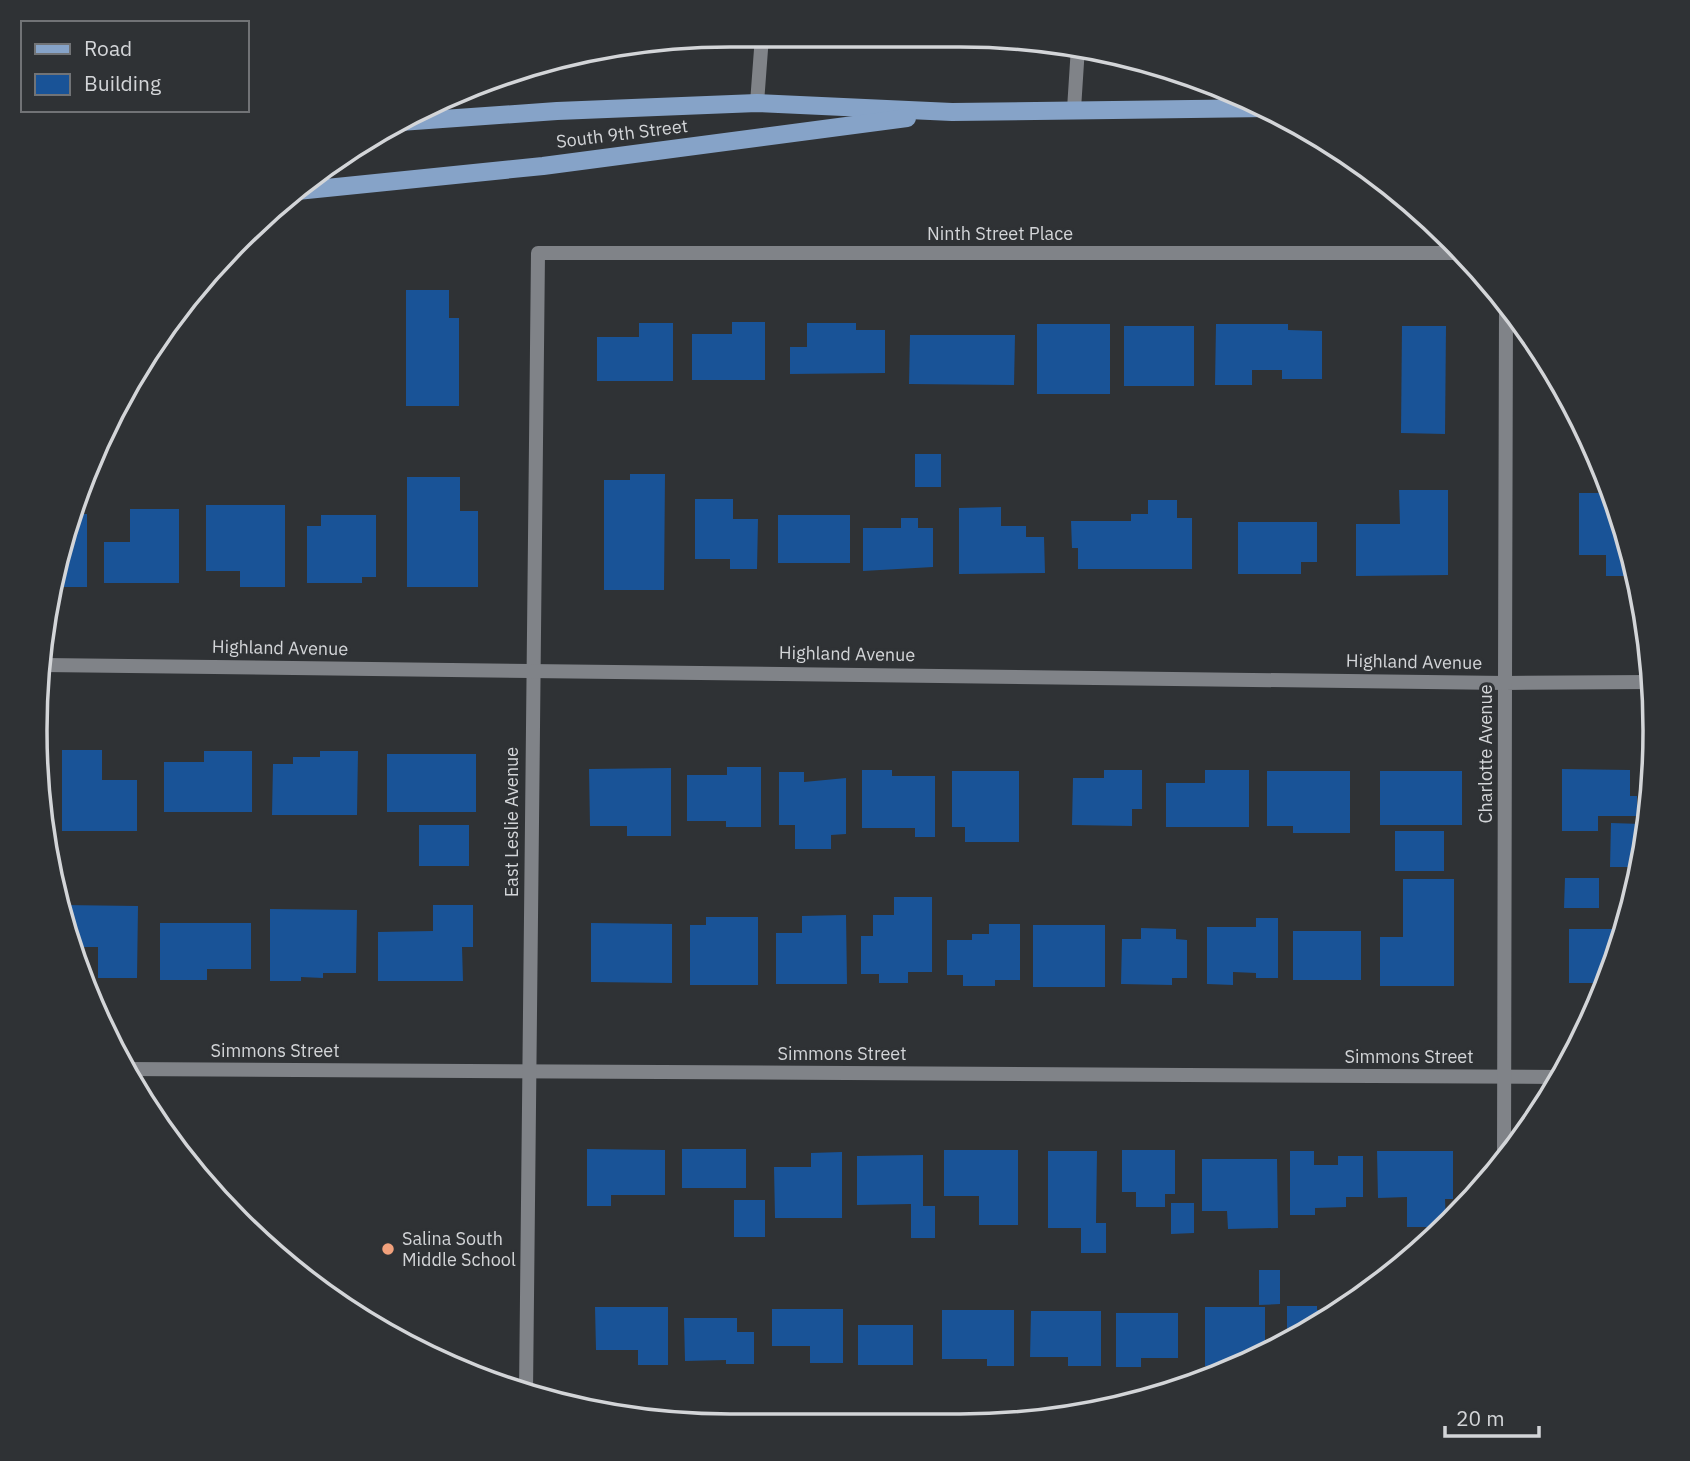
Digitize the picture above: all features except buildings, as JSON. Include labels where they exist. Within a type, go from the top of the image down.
[{"type":"main road","name":"South 9th Street","points":[[424,120],[557,111],[757,103],[952,112],[1241,108]]},
{"type":"main road","name":"South 9th Street","points":[[313,189],[543,166],[952,112]]},
{"type":"street","points":[[757,103],[761,47]]},
{"type":"street","points":[[1073,109],[1077,57]]},
{"type":"street","name":"Ninth Street Place","points":[[538,253],[1448,253]]},
{"type":"street","name":"East Leslie Avenue","points":[[526,1382],[538,253]]},
{"type":"street","name":"Charlotte Avenue","points":[[1504,1143],[1506,320]]},
{"type":"street","name":"Highland Avenue","points":[[51,665],[1505,683],[1641,682]]},
{"type":"street","name":"Simmons Street","points":[[137,1069],[1548,1077]]},
{"type":"place","name":"Salina South Middle School","points":[[388,1249]]}]
